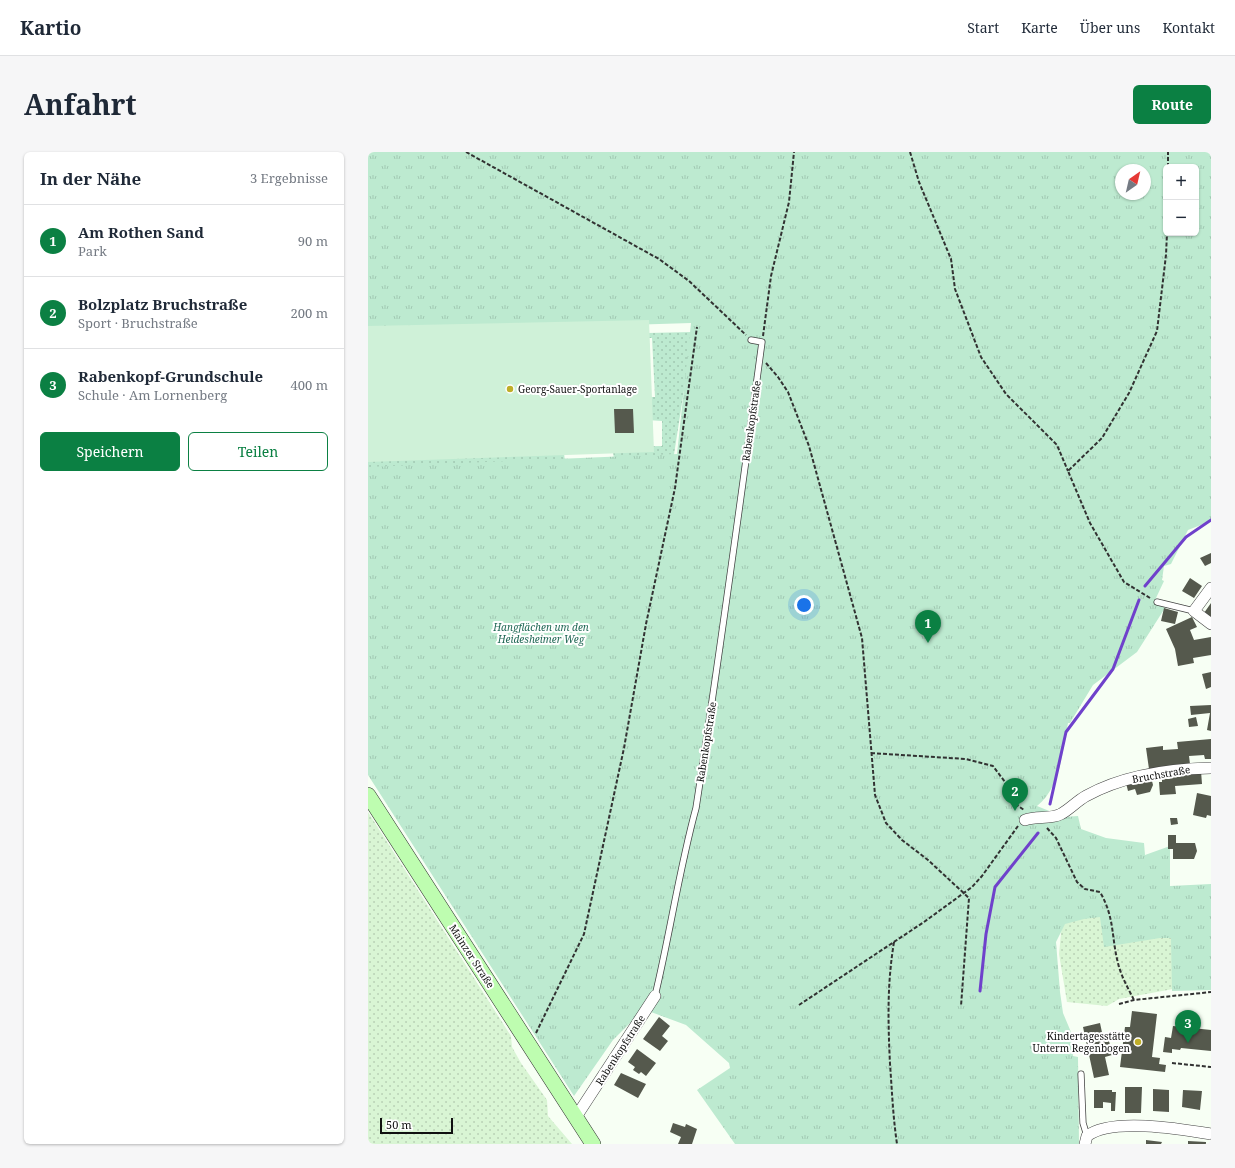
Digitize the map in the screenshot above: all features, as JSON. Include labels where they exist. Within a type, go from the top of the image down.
[{"type":"main road","name":"Mainzer Straße","points":[[368,795],[593,1144]]},
{"type":"street","points":[[1211,588],[1194,610],[1211,624]]},
{"type":"street","name":"Bruchstraße","points":[[1032,818],[1049,818],[1060,814],[1086,796],[1133,777],[1193,768],[1211,768]]},
{"type":"street","name":"Rabenkopfstraße","points":[[576,1118],[655,996]]},
{"type":"street","points":[[1086,1140],[1101,1128],[1128,1126],[1155,1126],[1211,1134]]},
{"type":"lane","points":[[751,340],[762,342]]},
{"type":"lane","name":"Rabenkopfstraße","points":[[655,996],[666,953],[688,836],[696,808],[727,604],[743,475],[762,342]]},
{"type":"lane","points":[[1157,602],[1194,610]]},
{"type":"lane","points":[[1081,1074],[1083,1123],[1086,1140]]},
{"type":"path","points":[[466,152],[660,259],[689,282],[751,340]]},
{"type":"path","points":[[762,342],[771,276],[789,202],[794,152]]},
{"type":"path","points":[[910,152],[919,182],[951,259],[956,289],[981,357],[1006,394],[1056,445],[1090,523],[1124,582],[1157,602]]},
{"type":"path","points":[[1168,152],[1168,164]]},
{"type":"path","points":[[1068,471],[1102,438],[1130,393],[1157,331],[1167,236]]},
{"type":"path","points":[[529,1046],[584,934],[624,748],[647,617],[675,488],[697,326]]},
{"type":"path","points":[[760,359],[768,365],[788,392],[809,446],[862,638],[870,753],[875,795],[886,824],[902,840],[928,860],[969,898],[961,1006]]},
{"type":"path","points":[[870,753],[966,759],[993,766],[1005,782],[1011,801],[1056,838],[1077,882],[1085,889],[1100,892],[1106,903],[1113,923],[1118,962],[1123,979],[1134,1000]]},
{"type":"path","points":[[799,1005],[894,942],[964,893],[982,876],[1012,831],[1032,818]]},
{"type":"path","points":[[894,942],[890,965],[887,1016],[893,1114],[897,1144]]},
{"type":"path","points":[[1119,1004],[1134,1000],[1211,992]]},
{"type":"path","points":[[1172,1063],[1211,1068]]},
{"type":"green space","name":"Hangflächen um den Heidesheimer Weg","points":[[368,152],[1211,152],[1211,521],[1188,530],[1171,564],[1164,566],[1162,580],[1164,581],[1156,598],[1165,608],[1137,652],[1093,685],[1070,723],[1068,723],[1062,757],[1056,779],[1045,798],[1037,806],[1064,817],[1078,816],[1081,829],[1106,838],[1144,843],[1145,855],[1170,846],[1170,886],[1211,884],[1211,990],[1172,991],[1171,938],[1160,938],[1104,947],[1100,917],[1065,924],[1056,942],[1063,1013],[1076,1044],[1072,1044],[1073,1056],[1078,1057],[1079,1144],[735,1144],[697,1090],[730,1068],[729,1063],[686,1025],[651,1012],[646,1003],[635,1018],[613,1040],[574,1096],[368,775],[368,467],[677,454],[691,323],[368,333]]},
{"type":"green space","name":"Georg-Sauer-Sportanlage","points":[[649,320],[654,452],[368,462],[368,326]]},
{"type":"green space","points":[[693,332],[673,461],[615,464],[612,447],[662,446],[662,421],[647,420],[646,397],[655,397],[652,338],[647,338],[647,333]]},
{"type":"green space","points":[[564,453],[565,462],[368,468],[368,462],[377,457]]},
{"type":"green space","points":[[368,812],[511,1036],[512,1047],[521,1063],[547,1100],[548,1116],[572,1144],[368,1144]]},
{"type":"green space","points":[[1168,894],[1211,967],[1200,984],[1119,999],[1107,1006],[1067,1002],[1059,954],[1062,923]]},
{"type":"building","points":[[614,409],[633,409],[634,433],[615,433]]},
{"type":"building","points":[[1211,553],[1211,563],[1205,566],[1200,558]]},
{"type":"building","points":[[1190,578],[1202,586],[1194,598],[1182,591]]},
{"type":"building","points":[[1211,603],[1211,617],[1204,613]]},
{"type":"building","points":[[1164,608],[1178,612],[1175,624],[1161,621]]},
{"type":"building","points":[[1192,617],[1197,627],[1190,630],[1194,640],[1211,637],[1211,655],[1193,658],[1194,663],[1178,666],[1175,649],[1166,629]]},
{"type":"building","points":[[1211,672],[1211,687],[1206,689],[1202,674]]},
{"type":"building","points":[[1211,705],[1211,731],[1207,730],[1210,713],[1191,715],[1190,706]]},
{"type":"building","points":[[1196,717],[1198,726],[1189,727],[1188,719]]},
{"type":"building","points":[[1211,739],[1211,759],[1205,759],[1204,755],[1189,756],[1190,764],[1149,769],[1146,748],[1163,746],[1163,750],[1178,749],[1177,742]]},
{"type":"building","points":[[1201,771],[1202,784],[1175,786],[1176,794],[1160,795],[1159,782],[1162,782],[1162,776]]},
{"type":"building","points":[[1151,777],[1153,785],[1150,792],[1137,795],[1135,789],[1128,791],[1126,783]]},
{"type":"building","points":[[1197,793],[1211,796],[1211,816],[1207,815],[1206,818],[1193,815]]},
{"type":"building","points":[[1170,818],[1177,818],[1178,824],[1171,825]]},
{"type":"building","points":[[1168,835],[1176,835],[1176,843],[1195,843],[1197,851],[1194,859],[1173,859],[1173,849],[1168,849]]},
{"type":"building","name":"Kindertagesstätte Unterm Regenbogen","points":[[1132,1011],[1157,1014],[1152,1057],[1160,1058],[1159,1064],[1166,1065],[1165,1072],[1120,1067],[1125,1027],[1130,1027]]},
{"type":"building","points":[[659,1017],[670,1026],[662,1036],[668,1041],[660,1051],[643,1039]]},
{"type":"building","points":[[1100,1023],[1103,1037],[1108,1036],[1112,1055],[1105,1057],[1109,1075],[1094,1078],[1083,1027]]},
{"type":"building","points":[[1173,1026],[1211,1030],[1211,1051],[1181,1048],[1180,1050],[1172,1049],[1172,1053],[1163,1052],[1165,1037],[1171,1038]]},
{"type":"building","points":[[637,1049],[656,1063],[646,1076],[641,1072],[639,1074],[633,1070],[635,1067],[628,1062]]},
{"type":"building","points":[[621,1073],[646,1084],[638,1098],[614,1085]]},
{"type":"building","points":[[1125,1087],[1142,1087],[1141,1113],[1125,1113]]},
{"type":"building","points":[[1153,1089],[1169,1090],[1169,1112],[1153,1111]]},
{"type":"building","points":[[1094,1090],[1112,1090],[1112,1092],[1116,1092],[1115,1111],[1111,1111],[1111,1103],[1103,1102],[1103,1108],[1094,1108]]},
{"type":"building","points":[[1183,1090],[1202,1091],[1200,1110],[1182,1107]]},
{"type":"building","points":[[673,1123],[685,1127],[686,1124],[697,1129],[692,1144],[678,1144],[681,1137],[670,1132]]},
{"type":"building","points":[[1146,1140],[1162,1142],[1161,1144],[1146,1144]]},
{"type":"building","points":[[1188,1141],[1206,1142],[1206,1144],[1188,1144]]},
{"type":"waterway","points":[[1145,586],[1186,537],[1211,520]]},
{"type":"waterway","points":[[1050,804],[1066,732],[1113,669],[1139,600]]},
{"type":"waterway","points":[[980,991],[986,934],[995,887],[1038,833]]},
{"type":"place","name":"Georg-Sauer-Sportanlage","points":[[510,389]]},
{"type":"place","name":"Am Rothen Sand","points":[[928,643]]},
{"type":"place","name":"Bolzplatz Bruchstraße","points":[[1015,811]]},
{"type":"place","name":"Kindertagesstätte Unterm Regenbogen","points":[[1138,1042]]},
{"type":"place","name":"Rabenkopf-Grundschule","points":[[1188,1043]]}]
